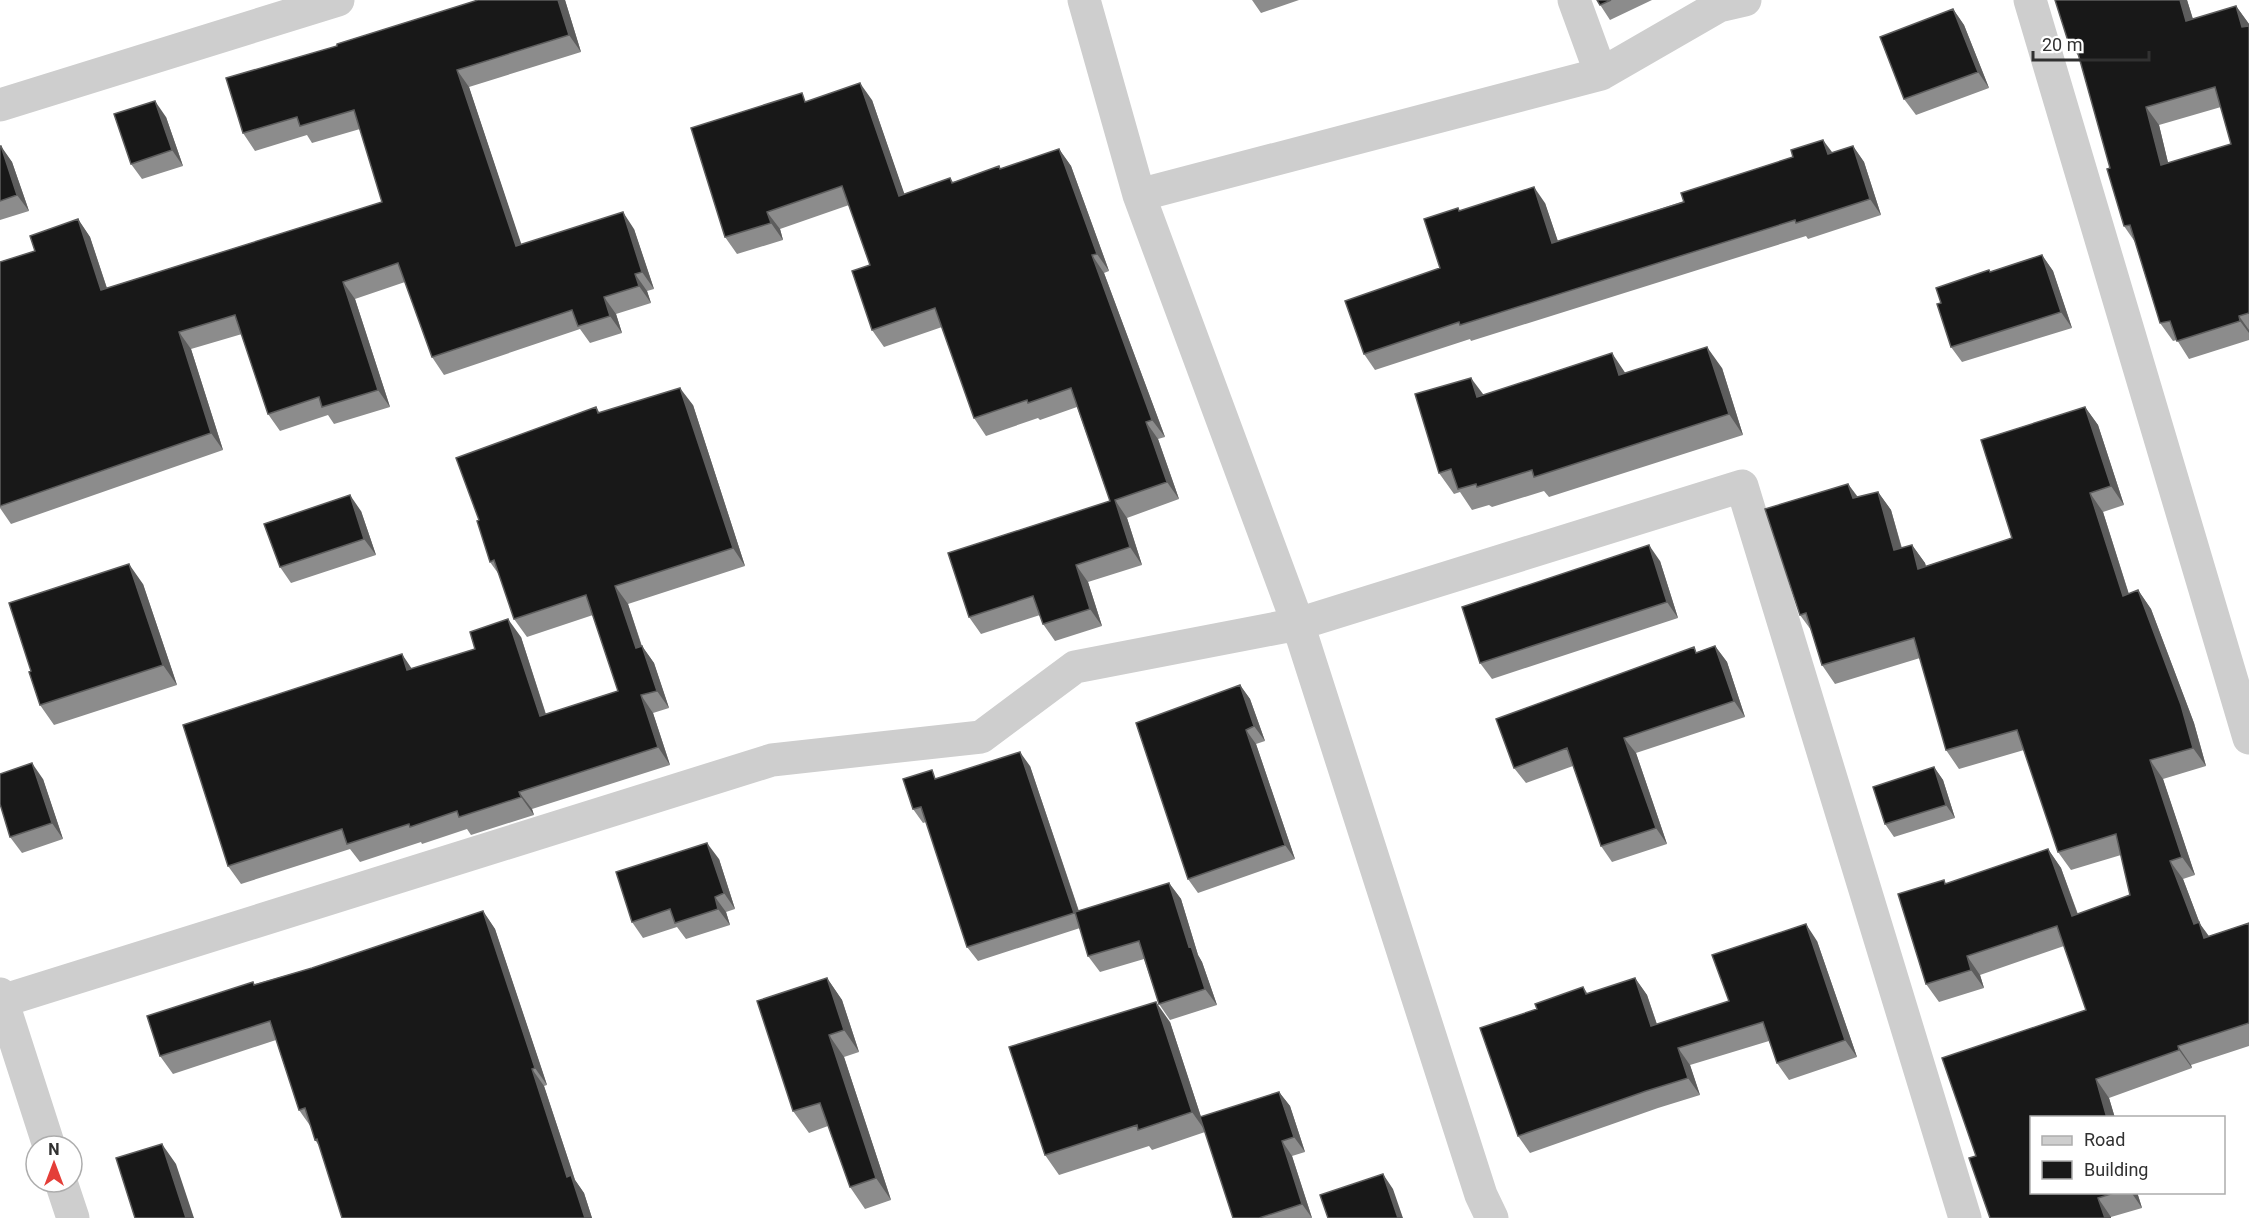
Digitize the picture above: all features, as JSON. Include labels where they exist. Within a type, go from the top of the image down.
[{"type":"street","points":[[0,105],[338,0]]},
{"type":"street","points":[[1084,0],[1139,195],[1298,624],[1478,1184],[1492,1218]]},
{"type":"street","points":[[1574,0],[1601,74]]},
{"type":"street","points":[[1139,195],[1601,74],[1719,6],[1746,0]]},
{"type":"street","points":[[2030,0],[2249,738]]},
{"type":"street","points":[[46,1134],[1,997],[772,760],[981,737],[1075,667],[1298,624],[1742,486],[1965,1218]]},
{"type":"street","points":[[65,1194],[73,1218]]},
{"type":"building","points":[[478,0],[558,0],[569,35],[457,70],[516,246],[623,212],[642,272],[635,274],[639,286],[604,297],[610,316],[578,326],[572,310],[432,357],[398,263],[343,282],[378,390],[322,407],[319,397],[268,414],[235,315],[179,332],[211,433],[0,506],[0,262],[35,251],[30,236],[78,219],[101,290],[382,202],[354,110],[300,126],[297,117],[243,133],[226,78],[337,46],[337,44]]},
{"type":"building","points":[[1597,0],[1611,0],[1600,5]]},
{"type":"building","points":[[2055,0],[2180,0],[2186,21],[2236,6],[2242,27],[2249,26],[2249,313],[2239,316],[2240,321],[2177,341],[2170,321],[2160,323],[2130,225],[2124,226],[2074,39],[2068,41]],"holes":[[[2215,87],[2231,144],[2161,165],[2146,107]]]},
{"type":"building","points":[[1953,9],[1978,72],[1904,99],[1880,37]]},
{"type":"building","points":[[860,83],[899,196],[950,178],[952,183],[999,166],[1000,169],[1059,149],[1097,254],[1092,255],[1152,420],[1146,422],[1167,482],[1115,500],[1130,547],[1076,565],[1090,609],[1043,624],[1033,596],[969,617],[948,553],[1110,501],[1071,388],[974,418],[935,308],[872,330],[852,271],[870,265],[842,186],[767,212],[771,223],[725,237],[691,128],[802,93],[805,102]]},
{"type":"building","points":[[155,101],[172,150],[131,164],[114,114]]},
{"type":"building","points":[[1823,140],[1828,154],[1853,146],[1870,199],[1796,223],[1795,220],[1460,325],[1459,322],[1364,354],[1345,301],[1440,268],[1424,219],[1458,208],[1459,211],[1534,187],[1552,243],[1684,202],[1681,193],[1793,157],[1791,150]]},
{"type":"building","points":[[0,146],[17,195],[0,201]]},
{"type":"building","points":[[2042,255],[2061,312],[1951,347],[1937,304],[1941,303],[1936,288]]},
{"type":"building","points":[[1707,347],[1729,414],[1534,477],[1532,470],[1477,487],[1476,484],[1458,489],[1451,469],[1439,473],[1415,394],[1471,378],[1477,397],[1612,353],[1619,375]]},
{"type":"building","points":[[680,388],[733,548],[615,586],[636,648],[642,646],[657,691],[641,695],[658,747],[519,792],[521,797],[459,817],[457,811],[410,827],[409,824],[347,844],[342,829],[228,866],[183,725],[402,654],[407,670],[475,649],[470,632],[508,619],[540,716],[618,691],[586,595],[514,619],[494,560],[490,562],[477,521],[479,520],[456,458],[596,407],[598,413]]},
{"type":"building","points":[[2085,407],[2111,486],[2090,493],[2123,596],[2138,590],[2181,705],[2193,748],[2150,760],[2182,857],[2170,861],[2194,924],[2199,922],[2204,938],[2249,923],[2249,1023],[2178,1046],[2179,1050],[2096,1079],[2106,1116],[2030,1116],[2030,1194],[2111,1194],[2098,1198],[2105,1218],[1990,1218],[1969,1158],[1976,1156],[1942,1058],[2086,1010],[2057,926],[1967,956],[1971,970],[1926,984],[1898,894],[1944,880],[1945,884],[2048,849],[2072,916],[2130,895],[2116,834],[2058,852],[2017,730],[1946,750],[1914,638],[1822,665],[1806,613],[1800,615],[1765,509],[1848,484],[1853,498],[1878,492],[1894,550],[1912,545],[1918,569],[2012,538],[1981,440]]},
{"type":"building","points":[[350,495],[364,539],[280,567],[264,524]]},
{"type":"building","points":[[1649,545],[1667,602],[1480,663],[1462,607]]},
{"type":"building","points":[[129,564],[163,665],[40,705],[9,603]]},
{"type":"building","points":[[1715,646],[1734,701],[1624,738],[1656,828],[1601,846],[1567,748],[1514,768],[1496,719],[1694,647],[1696,653]]},
{"type":"building","points":[[1240,685],[1254,726],[1246,730],[1285,845],[1188,879],[1136,723]]},
{"type":"building","points":[[1020,752],[1074,913],[967,947],[921,807],[913,809],[903,779],[932,770],[935,779]]},
{"type":"building","points":[[32,763],[52,823],[10,837],[0,804],[0,774]]},
{"type":"building","points":[[1934,767],[1946,805],[1885,824],[1873,787]]},
{"type":"building","points":[[707,843],[724,893],[715,897],[718,909],[675,923],[670,909],[632,922],[616,872]]},
{"type":"building","points":[[1169,883],[1205,989],[1159,1004],[1139,941],[1088,956],[1075,912]]},
{"type":"building","points":[[483,911],[535,1068],[532,1069],[567,1177],[571,1175],[585,1218],[342,1218],[317,1139],[315,1140],[305,1108],[299,1110],[270,1021],[160,1056],[147,1016],[253,982],[254,985],[312,968]]},
{"type":"building","points":[[1806,924],[1845,1040],[1777,1063],[1763,1022],[1678,1048],[1688,1078],[1518,1136],[1480,1028],[1537,1009],[1535,1004],[1583,987],[1586,994],[1635,978],[1651,1026],[1729,1001],[1712,955]]},
{"type":"building","points":[[827,978],[844,1030],[829,1035],[876,1178],[850,1187],[820,1103],[793,1111],[757,1001]]},
{"type":"building","points":[[1156,1002],[1192,1112],[1138,1130],[1137,1125],[1045,1155],[1009,1047]]},
{"type":"building","points":[[1279,1092],[1294,1137],[1282,1141],[1302,1204],[1259,1218],[1233,1218],[1200,1117]]},
{"type":"building","points":[[162,1144],[186,1218],[135,1218],[116,1158]]},
{"type":"building","points":[[1383,1174],[1398,1218],[1328,1218],[1320,1195]]}]
